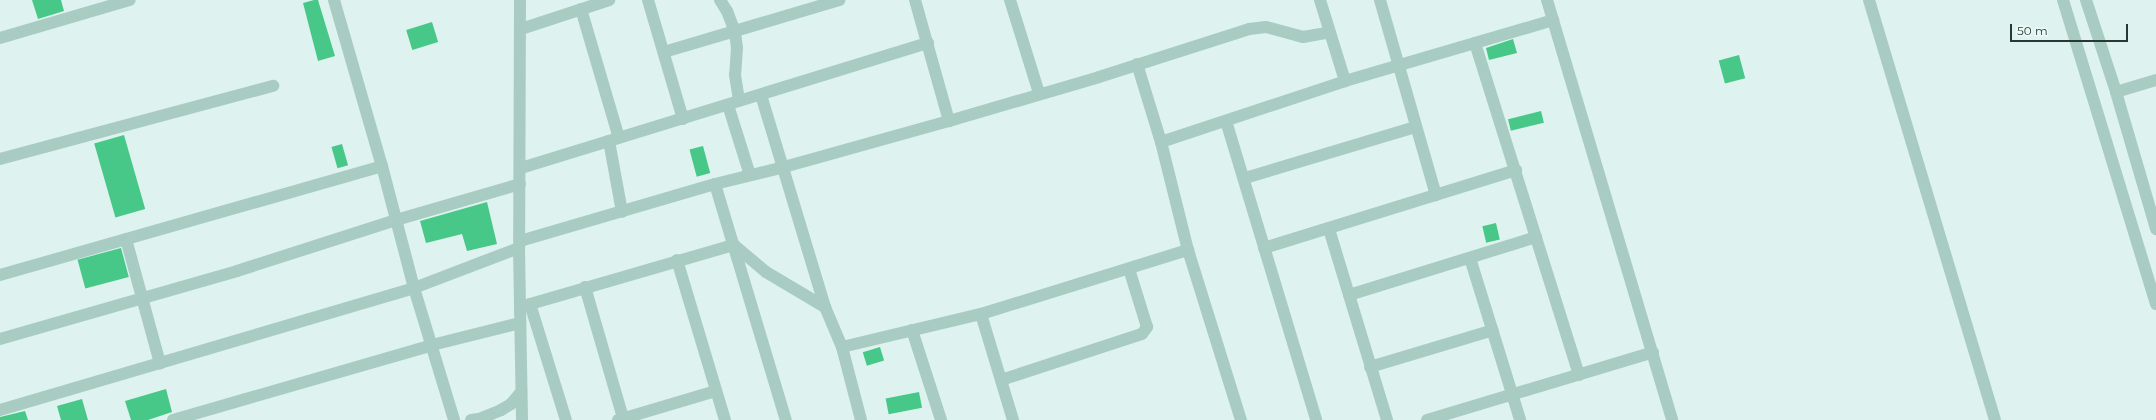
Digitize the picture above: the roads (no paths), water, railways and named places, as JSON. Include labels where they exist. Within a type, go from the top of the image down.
[{"type":"street","points":[[0,38],[130,0]]},
{"type":"street","points":[[334,0],[382,166],[414,288],[454,420]]},
{"type":"street","points":[[520,0],[520,244],[525,305],[566,420]]},
{"type":"street","points":[[521,29],[609,0]]},
{"type":"street","points":[[648,0],[683,119]]},
{"type":"street","points":[[720,0],[727,11],[735,32],[737,48],[734,103],[750,175]]},
{"type":"street","points":[[664,52],[839,0]]},
{"type":"street","points":[[915,0],[949,121]]},
{"type":"street","points":[[1010,0],[1039,93]]},
{"type":"street","points":[[1320,0],[1345,81]]},
{"type":"street","points":[[1380,0],[1415,127],[1436,195]]},
{"type":"street","points":[[1547,0],[1672,420]]},
{"type":"street","points":[[1869,0],[1996,420]]},
{"type":"street","points":[[2063,0],[2156,304]]},
{"type":"street","points":[[2086,0],[2116,92],[2156,226]]},
{"type":"street","points":[[581,9],[614,139],[622,212]]},
{"type":"street","points":[[1161,142],[1345,81],[1553,20]]},
{"type":"street","points":[[0,410],[414,288],[520,244],[622,212],[715,184],[784,167],[949,121],[1249,29],[1266,27],[1303,37],[1330,32]]},
{"type":"street","points":[[521,168],[928,43]]},
{"type":"street","points":[[1475,43],[1579,375]]},
{"type":"street","points":[[1137,64],[1161,142],[1188,250],[1241,420]]},
{"type":"street","points":[[2116,92],[2156,80]]},
{"type":"street","points":[[0,159],[273,86]]},
{"type":"street","points":[[760,95],[784,167],[825,307],[842,347],[861,420]]},
{"type":"street","points":[[1226,121],[1316,420]]},
{"type":"street","points":[[1244,178],[1415,127]]},
{"type":"street","points":[[0,275],[382,166]]},
{"type":"street","points":[[1264,248],[1516,170]]},
{"type":"street","points":[[0,339],[237,271],[396,220],[520,184]]},
{"type":"street","points":[[715,184],[786,420]]},
{"type":"street","points":[[1329,229],[1387,420]]},
{"type":"street","points":[[1349,295],[1536,237]]},
{"type":"street","points":[[126,239],[160,363]]},
{"type":"street","points":[[734,245],[766,272],[825,307]]},
{"type":"street","points":[[525,305],[677,260],[734,245]]},
{"type":"street","points":[[842,347],[981,314],[1188,250]]},
{"type":"street","points":[[1470,258],[1520,420]]},
{"type":"street","points":[[677,260],[715,391],[725,420]]},
{"type":"street","points":[[1001,380],[1142,334],[1147,327],[1129,269]]},
{"type":"street","points":[[586,287],[620,419],[715,391]]},
{"type":"street","points":[[522,420],[520,323],[525,305]]},
{"type":"street","points":[[981,314],[1013,420]]},
{"type":"street","points":[[173,420],[432,345],[520,323]]},
{"type":"street","points":[[912,330],[941,420]]},
{"type":"street","points":[[1370,367],[1493,330]]},
{"type":"street","points":[[1427,420],[1653,352]]},
{"type":"street","points":[[471,420],[479,419],[501,410],[511,404],[521,392]]}]
